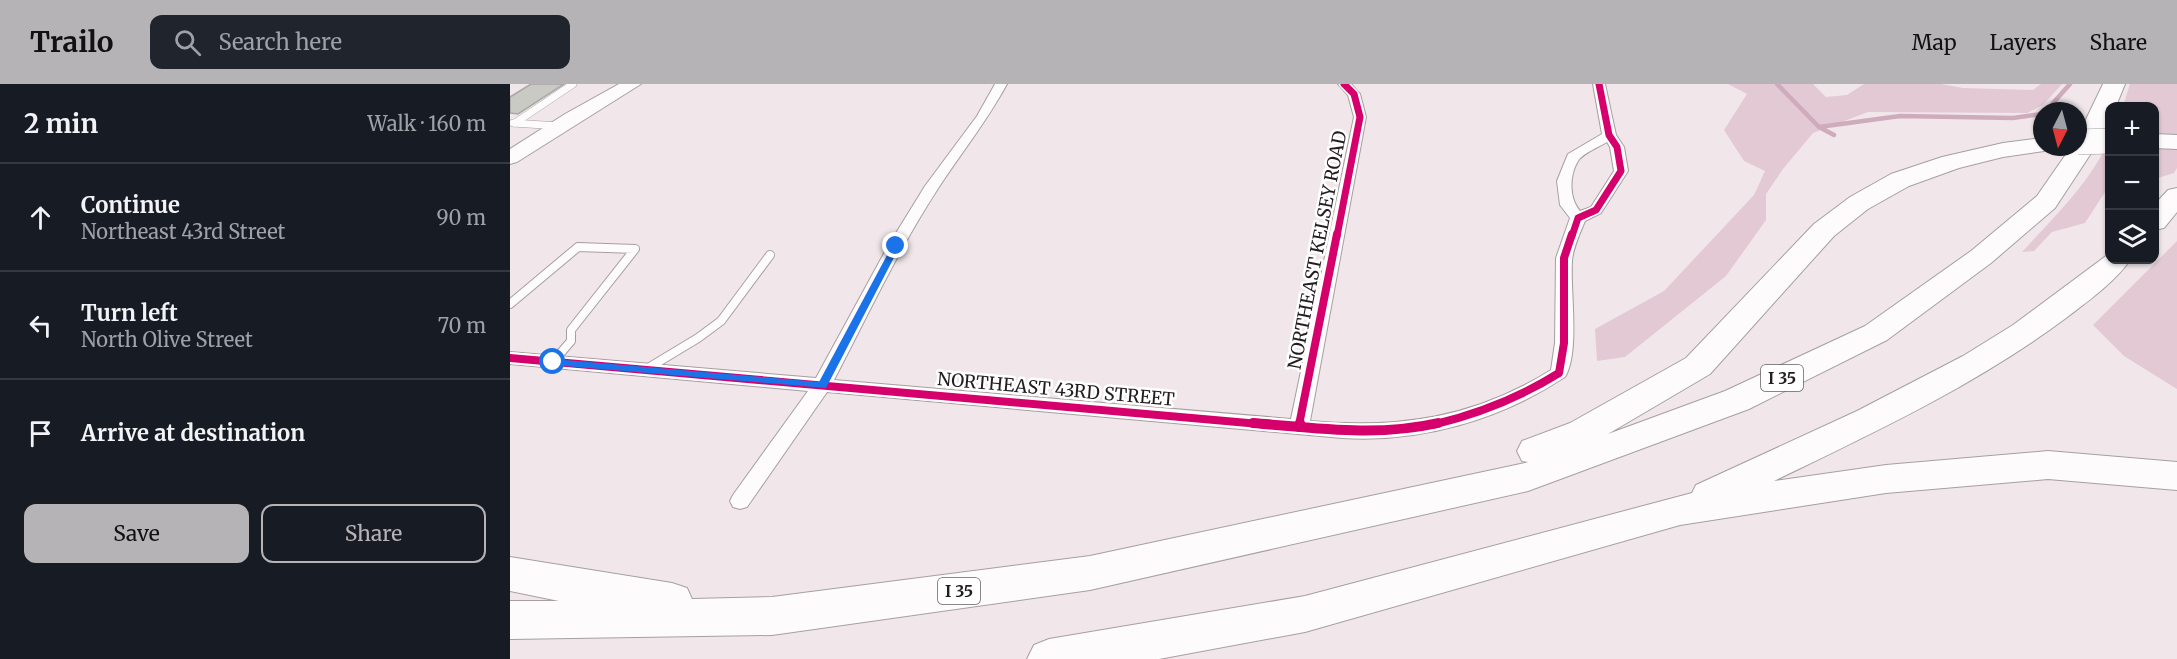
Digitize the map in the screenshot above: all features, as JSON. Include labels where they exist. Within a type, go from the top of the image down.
[{"type":"highway","name":"I 35","points":[[510,620],[772,616],[1090,573],[1528,477],[1737,400],[1875,333],[1981,257],[2046,202],[2093,132],[2114,84]]},
{"type":"highway","points":[[2087,142],[2105,141]]},
{"type":"highway","points":[[2159,141],[2177,142]]},
{"type":"highway","points":[[1400,505],[1582,432],[1698,366],[1808,246],[1860,203],[1900,180],[1951,162],[2002,150],[2033,146]]},
{"type":"highway","points":[[2159,216],[2177,196]]},
{"type":"highway","points":[[1680,510],[1955,377],[2082,292],[2112,264]]},
{"type":"highway","points":[[1049,659],[1305,614],[1680,510],[1886,479],[2048,465],[2177,476]]},
{"type":"highway","points":[[510,573],[602,591],[772,616]]},
{"type":"main road","points":[[510,158],[559,126],[632,84]]},
{"type":"street","points":[[740,501],[822,386],[896,246],[932,186],[983,117],[1001,84]]},
{"type":"street","name":"NORTHEAST KELSEY ROAD","points":[[1299,427],[1360,117],[1354,94],[1344,84]]},
{"type":"street","points":[[1599,84],[1609,135],[1617,147],[1621,171],[1596,210],[1578,218],[1567,205],[1564,181],[1573,157],[1609,135]]},
{"type":"street","name":"NORTHEAST 43RD STREET","points":[[510,358],[1299,427],[1386,431],[1453,419],[1493,407],[1542,385],[1559,373],[1564,343],[1563,258],[1578,218]]},
{"type":"lane","points":[[512,123],[573,84]]},
{"type":"lane","points":[[512,123],[559,126]]},
{"type":"lane","points":[[510,304],[578,247],[635,249],[571,330],[571,341],[553,362]]},
{"type":"lane","points":[[645,370],[698,338],[721,321],[770,255]]},
{"type":"shaded area","points":[[1728,84],[1813,84],[1826,97],[1847,95],[1864,84],[1941,84],[1963,88],[2033,90],[2041,84],[2062,84],[2046,102],[2033,102],[2033,110],[2027,113],[1868,112],[1813,133],[1766,194],[1766,220],[1726,276],[1625,357],[1597,361],[1595,329],[1664,291],[1754,195],[1765,171],[1744,161],[1724,130],[1747,94]]},
{"type":"shaded area","points":[[2130,84],[2177,84],[2177,168],[2174,173],[2159,178],[2159,102],[2124,102]]},
{"type":"shaded area","points":[[2105,148],[2105,192],[2085,223],[2052,232],[2034,251],[2022,252],[2059,213],[2082,185]]},
{"type":"shaded area","points":[[2177,241],[2177,389],[2124,356],[2093,325],[2154,264],[2159,264],[2159,259]]},
{"type":"building","points":[[531,84],[564,84],[518,114],[510,113],[510,97]]},
{"type":"waterway","points":[[1777,84],[1819,127]]},
{"type":"waterway","points":[[2054,102],[2070,84]]},
{"type":"waterway","points":[[1819,127],[1900,116],[2013,118],[2033,115]]},
{"type":"waterway","points":[[1819,127],[1834,135]]},
{"type":"cycle path","points":[[1299,427],[1360,117],[1354,94],[1344,84]]},
{"type":"cycle path","points":[[510,358],[1342,431],[1408,429],[1453,420],[1499,405],[1541,385],[1559,373],[1564,343],[1564,258],[1578,218],[1596,210],[1621,171],[1617,147],[1609,135],[1599,84]]},
{"type":"route","points":[[553,362],[822,386],[885,271],[896,246]]}]
